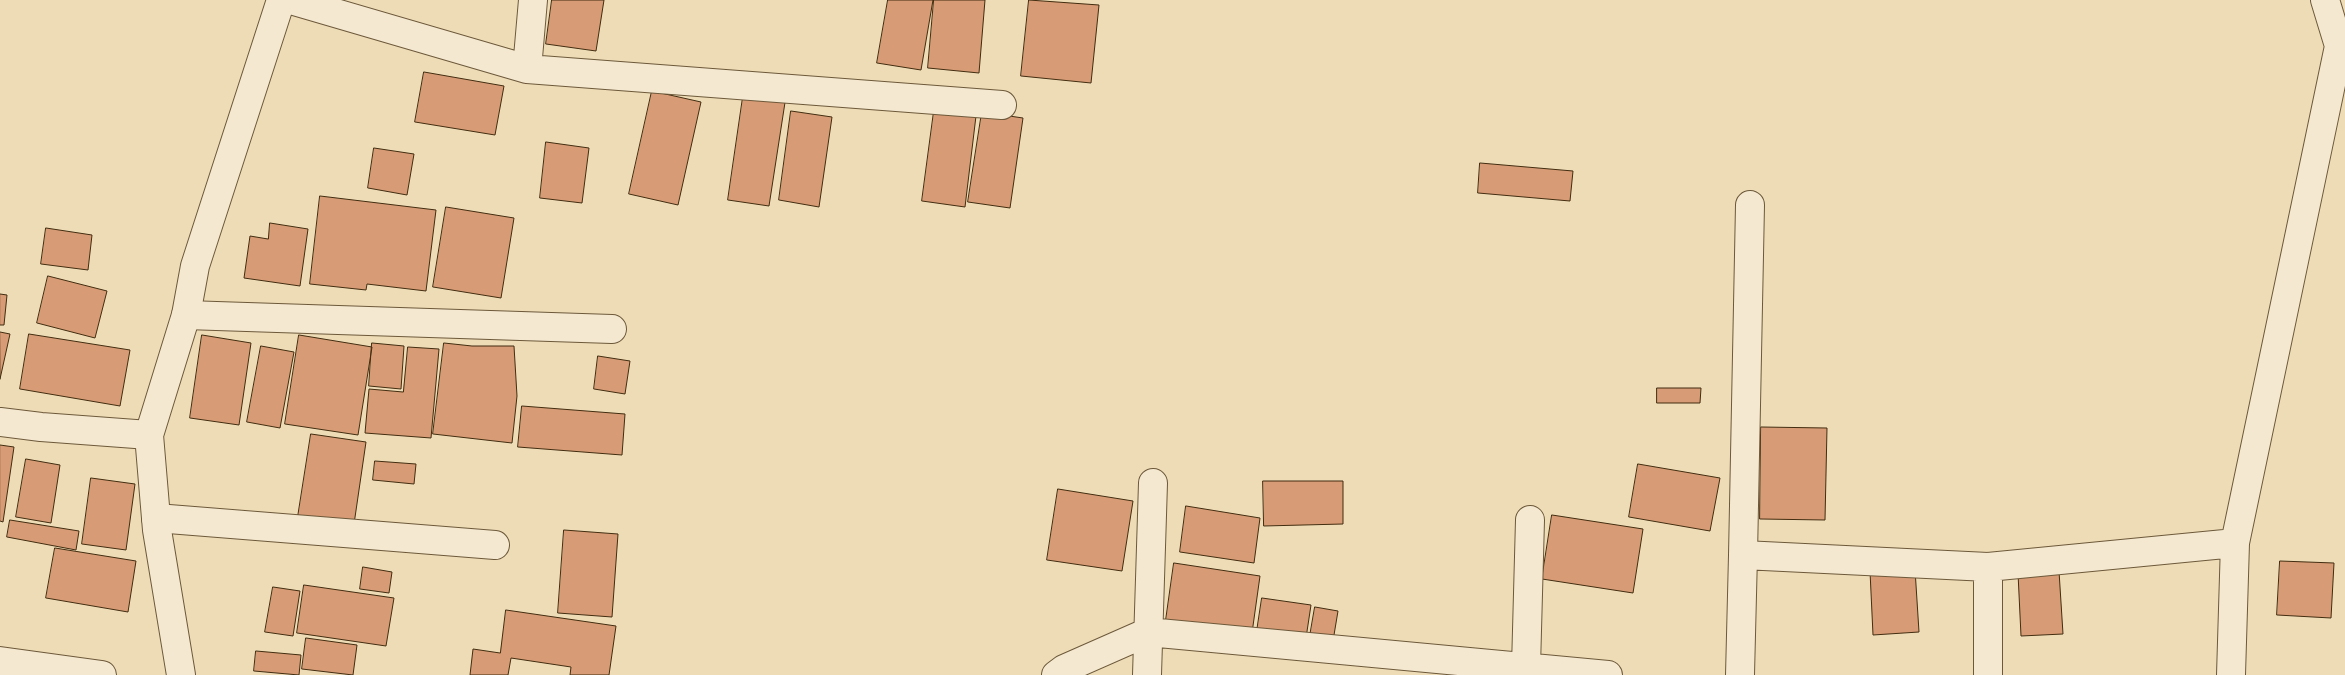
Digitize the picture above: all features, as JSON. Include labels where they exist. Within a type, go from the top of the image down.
[{"type":"street","points":[[181,675],[156,518],[149,436],[186,315],[196,266],[281,0]]},
{"type":"street","points":[[291,0],[527,69],[1002,105]]},
{"type":"street","points":[[527,69],[533,0]]},
{"type":"street","points":[[2231,675],[2235,543],[2338,46],[2325,0]]},
{"type":"street","points":[[1740,675],[1750,205]]},
{"type":"street","points":[[186,315],[612,329]]},
{"type":"street","points":[[0,422],[149,436]]},
{"type":"street","points":[[1147,675],[1153,484]]},
{"type":"street","points":[[156,518],[495,544]]},
{"type":"street","points":[[1526,667],[1530,520]]},
{"type":"street","points":[[1743,555],[1988,567],[2235,543]]},
{"type":"street","points":[[1988,567],[1988,675]]},
{"type":"street","points":[[1056,675],[1064,669],[1148,632],[1608,675]]},
{"type":"street","points":[[0,661],[102,675]]},
{"type":"building","points":[[552,0],[604,0],[596,51],[546,44]]},
{"type":"building","points":[[888,0],[933,0],[921,70],[877,63]]},
{"type":"building","points":[[934,0],[985,0],[979,73],[928,68]]},
{"type":"building","points":[[1029,0],[1099,5],[1091,83],[1021,76]]},
{"type":"building","points":[[424,72],[504,86],[495,135],[415,122]]},
{"type":"building","points":[[744,90],[786,96],[769,206],[728,200]]},
{"type":"building","points":[[652,91],[701,102],[678,205],[629,194]]},
{"type":"building","points":[[791,111],[832,117],[819,207],[779,200]]},
{"type":"building","points":[[934,111],[976,116],[965,207],[922,201]]},
{"type":"building","points":[[982,112],[1023,118],[1010,208],[968,202]]},
{"type":"building","points":[[546,142],[589,148],[582,203],[540,198]]},
{"type":"building","points":[[374,148],[414,154],[407,195],[368,188]]},
{"type":"building","points":[[1480,163],[1573,171],[1570,201],[1478,193]]},
{"type":"building","points":[[320,196],[436,210],[426,291],[367,284],[366,290],[310,284]]},
{"type":"building","points":[[446,207],[514,218],[501,298],[433,287]]},
{"type":"building","points":[[270,223],[308,229],[300,286],[244,278],[250,236],[268,239]]},
{"type":"building","points":[[46,228],[92,235],[88,270],[41,264]]},
{"type":"building","points":[[48,276],[107,291],[95,338],[37,323]]},
{"type":"building","points":[[0,294],[7,295],[4,325],[0,325]]},
{"type":"building","points":[[0,332],[10,334],[0,379]]},
{"type":"building","points":[[29,334],[130,350],[120,406],[20,389]]},
{"type":"building","points":[[202,335],[251,343],[239,425],[190,418]]},
{"type":"building","points":[[299,335],[372,347],[358,435],[285,424]]},
{"type":"building","points":[[372,343],[404,346],[401,389],[369,386]]},
{"type":"building","points":[[444,343],[472,346],[514,346],[517,396],[512,443],[433,434]]},
{"type":"building","points":[[261,346],[294,352],[280,428],[247,422]]},
{"type":"building","points":[[408,347],[439,349],[431,438],[365,433],[369,389],[403,392]]},
{"type":"building","points":[[598,356],[630,361],[625,394],[594,389]]},
{"type":"building","points":[[1657,388],[1701,388],[1700,403],[1657,403]]},
{"type":"building","points":[[522,406],[625,414],[622,455],[518,447]]},
{"type":"building","points":[[1761,427],[1827,428],[1825,520],[1760,519]]},
{"type":"building","points":[[311,434],[366,442],[353,531],[297,523]]},
{"type":"building","points":[[0,445],[14,447],[3,522],[0,521]]},
{"type":"building","points":[[26,459],[60,465],[51,523],[16,517]]},
{"type":"building","points":[[375,461],[416,464],[414,484],[373,480]]},
{"type":"building","points":[[1638,464],[1720,478],[1710,531],[1629,517]]},
{"type":"building","points":[[91,478],[135,484],[126,550],[82,544]]},
{"type":"building","points":[[1263,481],[1343,481],[1343,524],[1264,526]]},
{"type":"building","points":[[1058,489],[1133,501],[1122,571],[1047,560]]},
{"type":"building","points":[[1186,506],[1260,518],[1254,563],[1180,552]]},
{"type":"building","points":[[1552,515],[1643,529],[1633,593],[1542,579]]},
{"type":"building","points":[[10,520],[79,531],[76,550],[7,537]]},
{"type":"building","points":[[564,530],[618,534],[612,617],[558,613]]},
{"type":"building","points":[[55,548],[136,561],[128,612],[46,598]]},
{"type":"building","points":[[2280,561],[2334,563],[2331,618],[2277,615]]},
{"type":"building","points":[[1174,563],[1260,576],[1252,633],[1166,620]]},
{"type":"building","points":[[363,567],[392,572],[389,593],[360,589]]},
{"type":"building","points":[[1915,569],[1919,632],[1873,635],[1870,571]]},
{"type":"building","points":[[2059,571],[2063,634],[2021,636],[2018,573]]},
{"type":"building","points":[[304,585],[394,598],[386,646],[297,633]]},
{"type":"building","points":[[273,587],[300,591],[293,636],[265,632]]},
{"type":"building","points":[[1262,598],[1311,605],[1306,638],[1257,631]]},
{"type":"building","points":[[1315,607],[1338,611],[1333,641],[1310,636]]},
{"type":"building","points":[[506,610],[616,626],[609,675],[570,675],[571,667],[511,658],[508,675],[470,675],[473,649],[500,653]]},
{"type":"building","points":[[306,638],[357,645],[353,675],[302,669]]},
{"type":"building","points":[[256,651],[301,655],[299,675],[254,671]]}]
